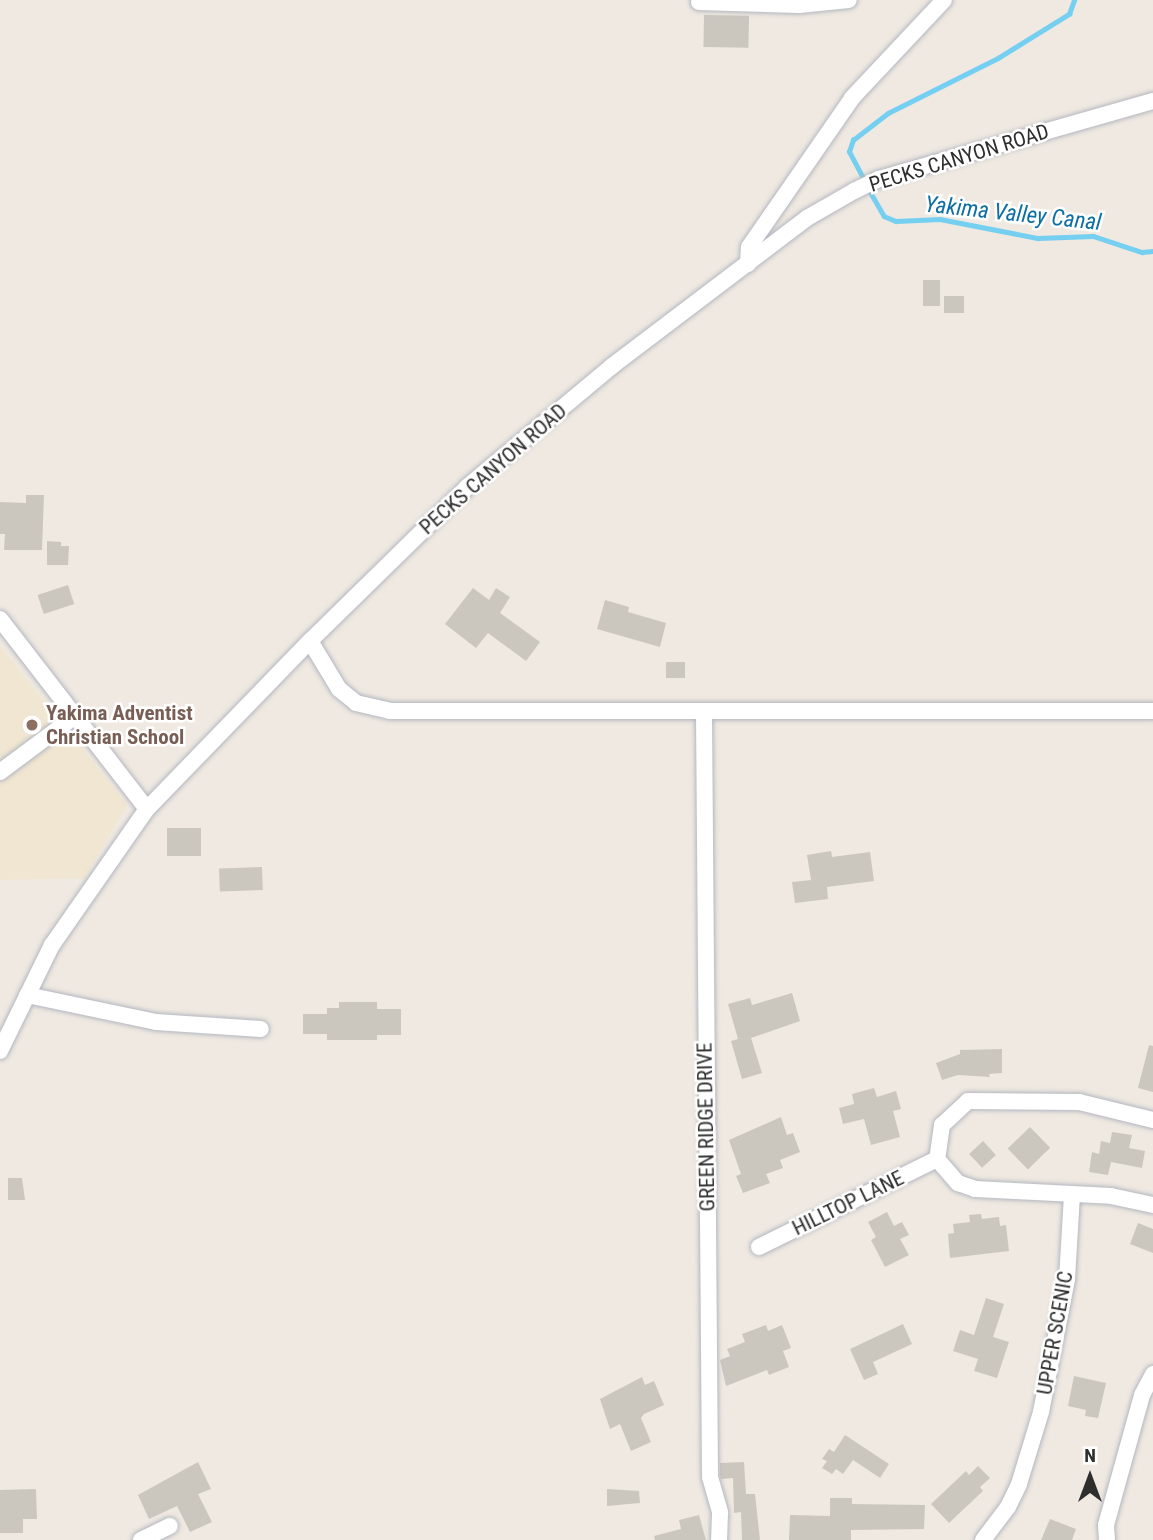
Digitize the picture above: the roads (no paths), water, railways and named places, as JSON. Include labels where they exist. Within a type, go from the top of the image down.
[{"type":"street","points":[[699,2],[799,5],[849,0]]},
{"type":"street","points":[[748,264],[749,247],[852,98],[944,0]]},
{"type":"street","name":"PECKS CANYON ROAD","points":[[0,1051],[52,945],[147,809],[310,641],[467,487],[612,366],[807,218],[879,179],[1153,101]]},
{"type":"street","points":[[0,619],[147,809]]},
{"type":"street","points":[[310,641],[339,689],[367,707],[390,711],[704,713],[1153,710]]},
{"type":"street","name":"GREEN RIDGE DRIVE","points":[[704,713],[709,1477],[720,1513],[719,1540]]},
{"type":"street","points":[[0,772],[75,716]]},
{"type":"street","points":[[27,995],[156,1022],[261,1029]]},
{"type":"street","points":[[1153,1120],[1059,1100],[968,1101],[942,1125],[937,1159],[958,1184],[975,1189],[1111,1196],[1153,1205]]},
{"type":"street","name":"HILLTOP LANE","points":[[759,1247],[937,1159]]},
{"type":"street","name":"UPPER SCENIC","points":[[983,1540],[1008,1507],[1019,1484],[1041,1412],[1067,1279],[1072,1195]]},
{"type":"street","points":[[1107,1540],[1106,1525],[1134,1421],[1142,1395],[1153,1374]]},
{"type":"street","points":[[141,1540],[170,1526]]},
{"type":"waterway","name":"Yakima Valley Canal","points":[[864,180],[849,152],[853,140],[888,113],[998,58],[1069,14],[1074,0]]},
{"type":"waterway","name":"Yakima Valley Canal","points":[[868,188],[884,216],[896,221],[940,219],[1038,238],[1093,236],[1142,252],[1153,251]]},
{"type":"place","name":"Yakima Adventist Christian School","points":[[32,725]]}]
